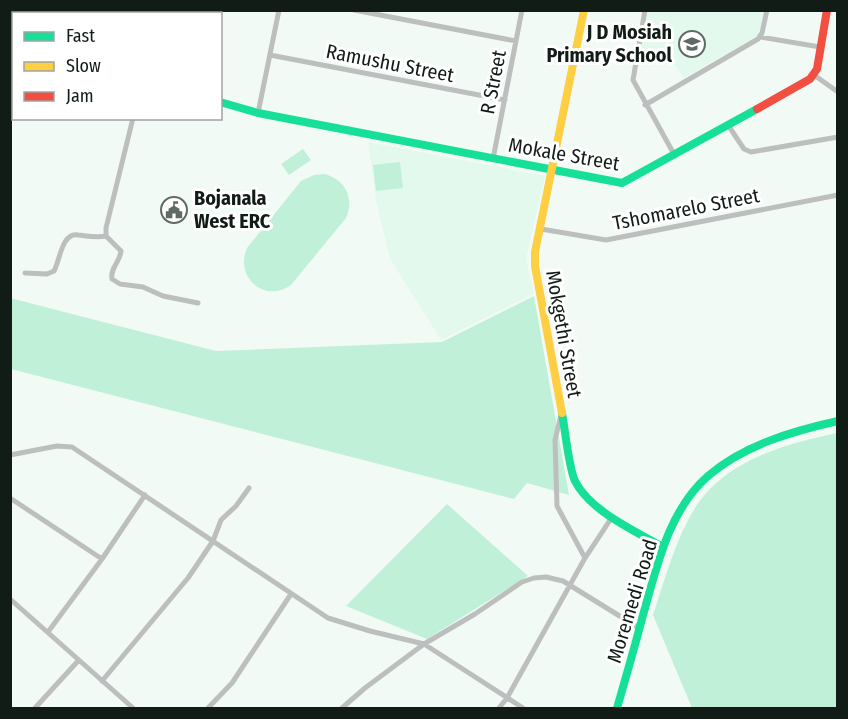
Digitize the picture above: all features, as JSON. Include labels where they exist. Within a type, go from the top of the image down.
[{"type":"street","points":[[258,113],[279,10]]},
{"type":"street","points":[[354,10],[516,41]]},
{"type":"street","name":"R Street","points":[[493,159],[522,10]]},
{"type":"street","name":"Mokgethi Street","points":[[584,10],[535,252],[535,266],[574,480],[587,500],[663,547]]},
{"type":"street","points":[[645,10],[633,80],[675,156]]},
{"type":"street","points":[[761,37],[767,10]]},
{"type":"street","points":[[827,10],[814,75],[837,92]]},
{"type":"street","points":[[645,105],[761,37],[820,47]]},
{"type":"street","name":"Ramushu Street","points":[[270,56],[505,100]]},
{"type":"street","name":"Mokale Street","points":[[222,103],[258,113],[622,183],[675,156],[814,75]]},
{"type":"street","points":[[133,120],[106,228],[106,236],[121,250],[119,260],[111,273],[115,283],[143,287],[163,296],[198,303]]},
{"type":"street","points":[[728,125],[744,149],[751,152],[837,137]]},
{"type":"street","name":"Tshomarelo Street","points":[[541,229],[606,240],[837,195]]},
{"type":"street","points":[[25,273],[53,272],[65,241],[70,235],[93,238],[106,236]]},
{"type":"street","points":[[561,415],[555,446],[557,506],[585,558]]},
{"type":"street","name":"Moremedi Road","points":[[617,708],[663,547],[686,502],[696,488],[714,472],[743,453],[779,437],[837,421]]},
{"type":"street","points":[[10,455],[57,446],[72,447],[333,621],[424,644],[523,708]]},
{"type":"street","points":[[102,681],[188,578],[213,541],[221,520],[236,506],[249,488]]},
{"type":"street","points":[[48,632],[102,559],[145,495]]},
{"type":"street","points":[[10,498],[102,559]]},
{"type":"street","points":[[499,708],[507,698],[585,558],[612,517]]},
{"type":"street","points":[[342,708],[424,644],[528,580],[546,577],[563,581],[639,628]]},
{"type":"street","points":[[208,708],[232,683],[291,594]]},
{"type":"street","points":[[10,598],[133,708]]},
{"type":"street","points":[[35,708],[78,661]]},
{"type":"shaded area","name":"J D Mosiah Primary School","points":[[648,11],[764,11],[758,34],[684,78],[673,63],[658,54],[640,49]]},
{"type":"shaded area","points":[[368,142],[545,176],[526,259],[534,294],[441,340],[390,259],[376,200]]},
{"type":"green space","points":[[303,149],[311,160],[289,175],[281,164]]},
{"type":"green space","points":[[400,162],[403,188],[376,191],[373,165]]},
{"type":"green space","points":[[324,174],[338,180],[346,190],[349,203],[346,218],[291,285],[281,290],[262,289],[248,277],[245,269],[244,259],[247,248],[301,181],[314,175]]},
{"type":"green space","points":[[534,296],[569,495],[527,483],[514,499],[11,369],[10,298],[216,351],[442,342]]},
{"type":"green space","points":[[837,433],[837,708],[692,708],[653,615],[671,560],[688,520],[708,491],[740,466],[777,449]]},
{"type":"green space","points":[[447,504],[528,576],[427,639],[346,606]]},
{"type":"traffic: fast","points":[[222,103],[258,113],[622,183],[757,109]]},
{"type":"traffic: fast","points":[[562,413],[571,468],[582,492],[602,511],[663,547]]},
{"type":"traffic: fast","points":[[617,708],[659,559],[674,523],[694,490],[722,465],[753,448],[804,429],[838,421]]},
{"type":"traffic: slow","points":[[562,413],[535,266],[535,252],[584,10]]},
{"type":"traffic: jam","points":[[757,109],[810,79],[817,69],[827,10]]},
{"type":"place","name":"J D Mosiah Primary School","points":[[692,44]]},
{"type":"place","name":"Bojanala West ERC","points":[[174,210]]}]
